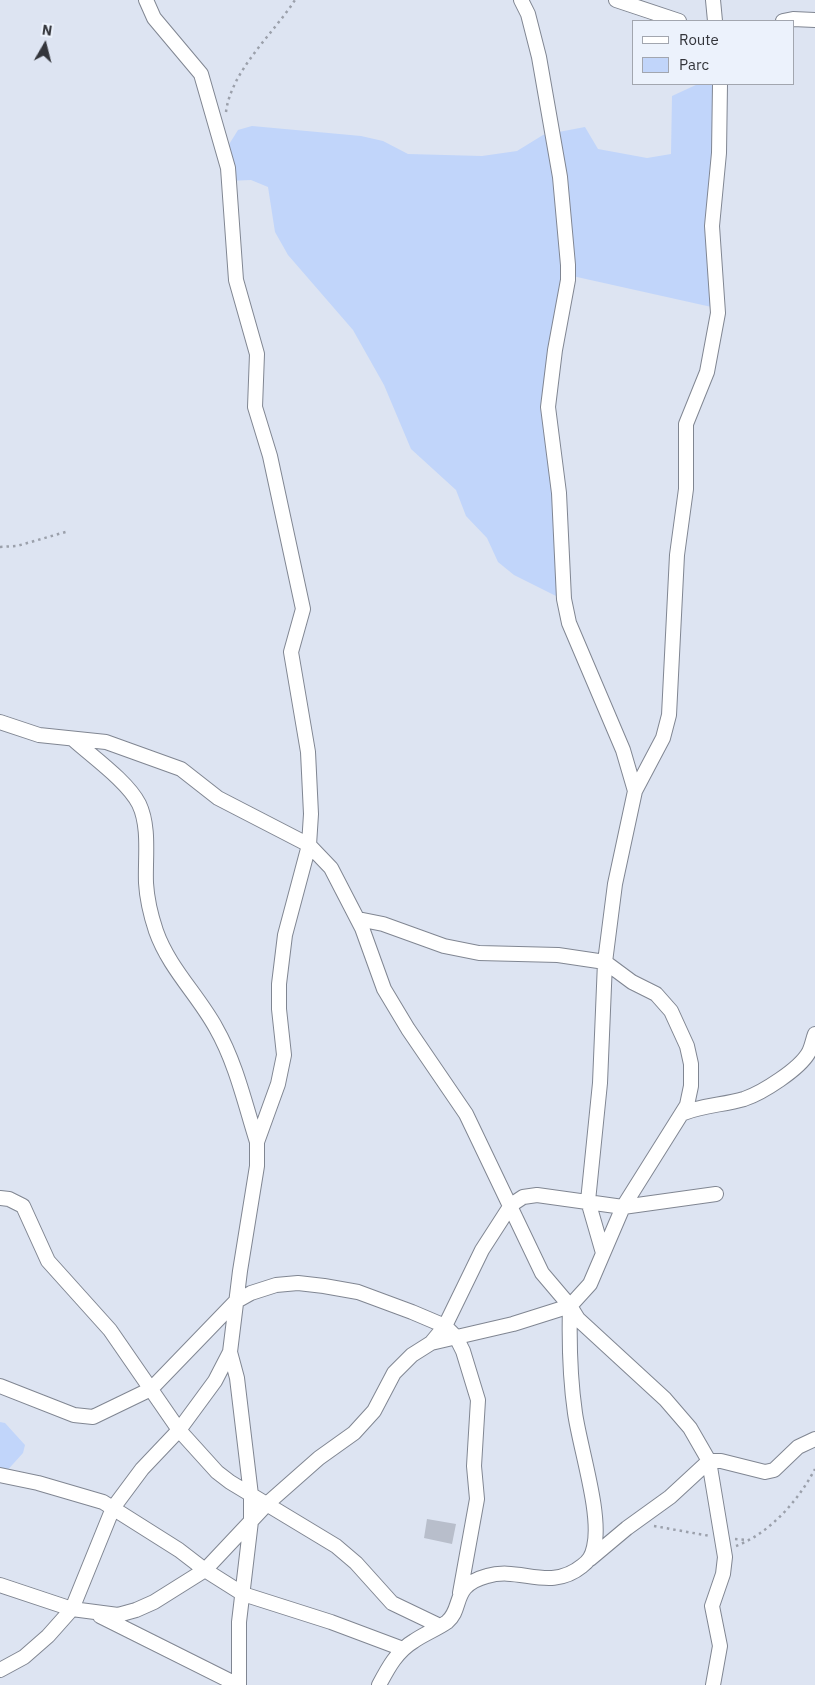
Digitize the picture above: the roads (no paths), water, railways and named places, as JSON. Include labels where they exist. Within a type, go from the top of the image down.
[{"type":"street","points":[[94,1612],[239,1685],[239,1622],[252,1521],[251,1494],[237,1378],[230,1352],[235,1302],[248,1226],[257,1142],[284,1060],[279,984],[285,935],[309,846],[311,814],[308,752],[290,652],[303,609],[270,456],[255,407],[257,354],[236,280],[228,168],[201,74],[154,18],[146,0]]},
{"type":"street","points":[[521,0],[528,14],[539,57],[560,182],[568,265],[568,280],[555,350],[548,407],[559,493],[564,599],[569,623],[623,750],[635,791]]},
{"type":"street","points":[[616,0],[676,20]]},
{"type":"street","points":[[713,0],[715,20]]},
{"type":"street","points":[[788,20],[815,20]]},
{"type":"street","points":[[603,1253],[588,1201],[602,1066],[605,962],[614,884],[635,791],[663,738],[669,715],[677,555],[686,489],[686,424],[707,372],[717,325],[718,302],[712,226],[719,153],[720,85]]},
{"type":"street","points":[[0,722],[39,736],[106,742],[181,769],[218,798],[309,846],[330,868],[358,919],[384,989],[408,1029],[466,1114],[542,1273],[585,1326],[665,1399],[690,1428],[709,1461],[723,1545],[723,1574],[712,1606],[720,1646],[713,1685]]},
{"type":"street","points":[[74,740],[121,782],[139,804],[144,821],[148,894],[156,933],[167,957],[212,1020],[227,1048],[257,1142]]},
{"type":"street","points":[[358,919],[383,924],[437,944],[470,952],[558,954],[605,962],[632,982],[656,994],[671,1011],[688,1046],[691,1064],[691,1086],[684,1113],[624,1207],[590,1284],[570,1306],[513,1324],[431,1343]]},
{"type":"street","points":[[684,1113],[699,1106],[744,1099],[759,1091],[796,1068],[809,1052],[815,1034]]},
{"type":"street","points":[[0,1585],[72,1608],[118,1614],[136,1610],[178,1589],[205,1570],[268,1504],[319,1458],[354,1433],[374,1411],[394,1373],[412,1355],[431,1343],[445,1326],[482,1250],[511,1205],[523,1197],[537,1195],[624,1207],[716,1194]]},
{"type":"street","points":[[0,1198],[9,1198],[23,1206],[48,1261],[91,1306],[152,1389],[162,1408],[217,1472],[336,1546],[356,1563],[392,1603],[440,1626]]},
{"type":"street","points":[[0,1386],[74,1416],[94,1417],[152,1389],[235,1302],[251,1293],[276,1286],[298,1283],[358,1292],[445,1326],[456,1338],[462,1351],[478,1400],[474,1466],[476,1499],[460,1593],[448,1621],[412,1642],[403,1650],[394,1660],[379,1685]]},
{"type":"street","points":[[570,1306],[569,1333],[575,1412],[596,1526],[594,1547],[590,1560]]},
{"type":"street","points":[[0,1670],[24,1657],[48,1636],[72,1608],[113,1508],[142,1469],[179,1430],[215,1381],[230,1352]]},
{"type":"street","points":[[460,1593],[474,1581],[488,1575],[501,1574],[537,1579],[558,1578],[576,1571],[635,1522],[670,1497],[709,1461],[721,1461],[765,1472],[774,1470],[798,1447],[815,1439]]},
{"type":"street","points":[[0,1475],[93,1498],[113,1508],[180,1550],[205,1570],[243,1594],[331,1622],[403,1650]]}]
